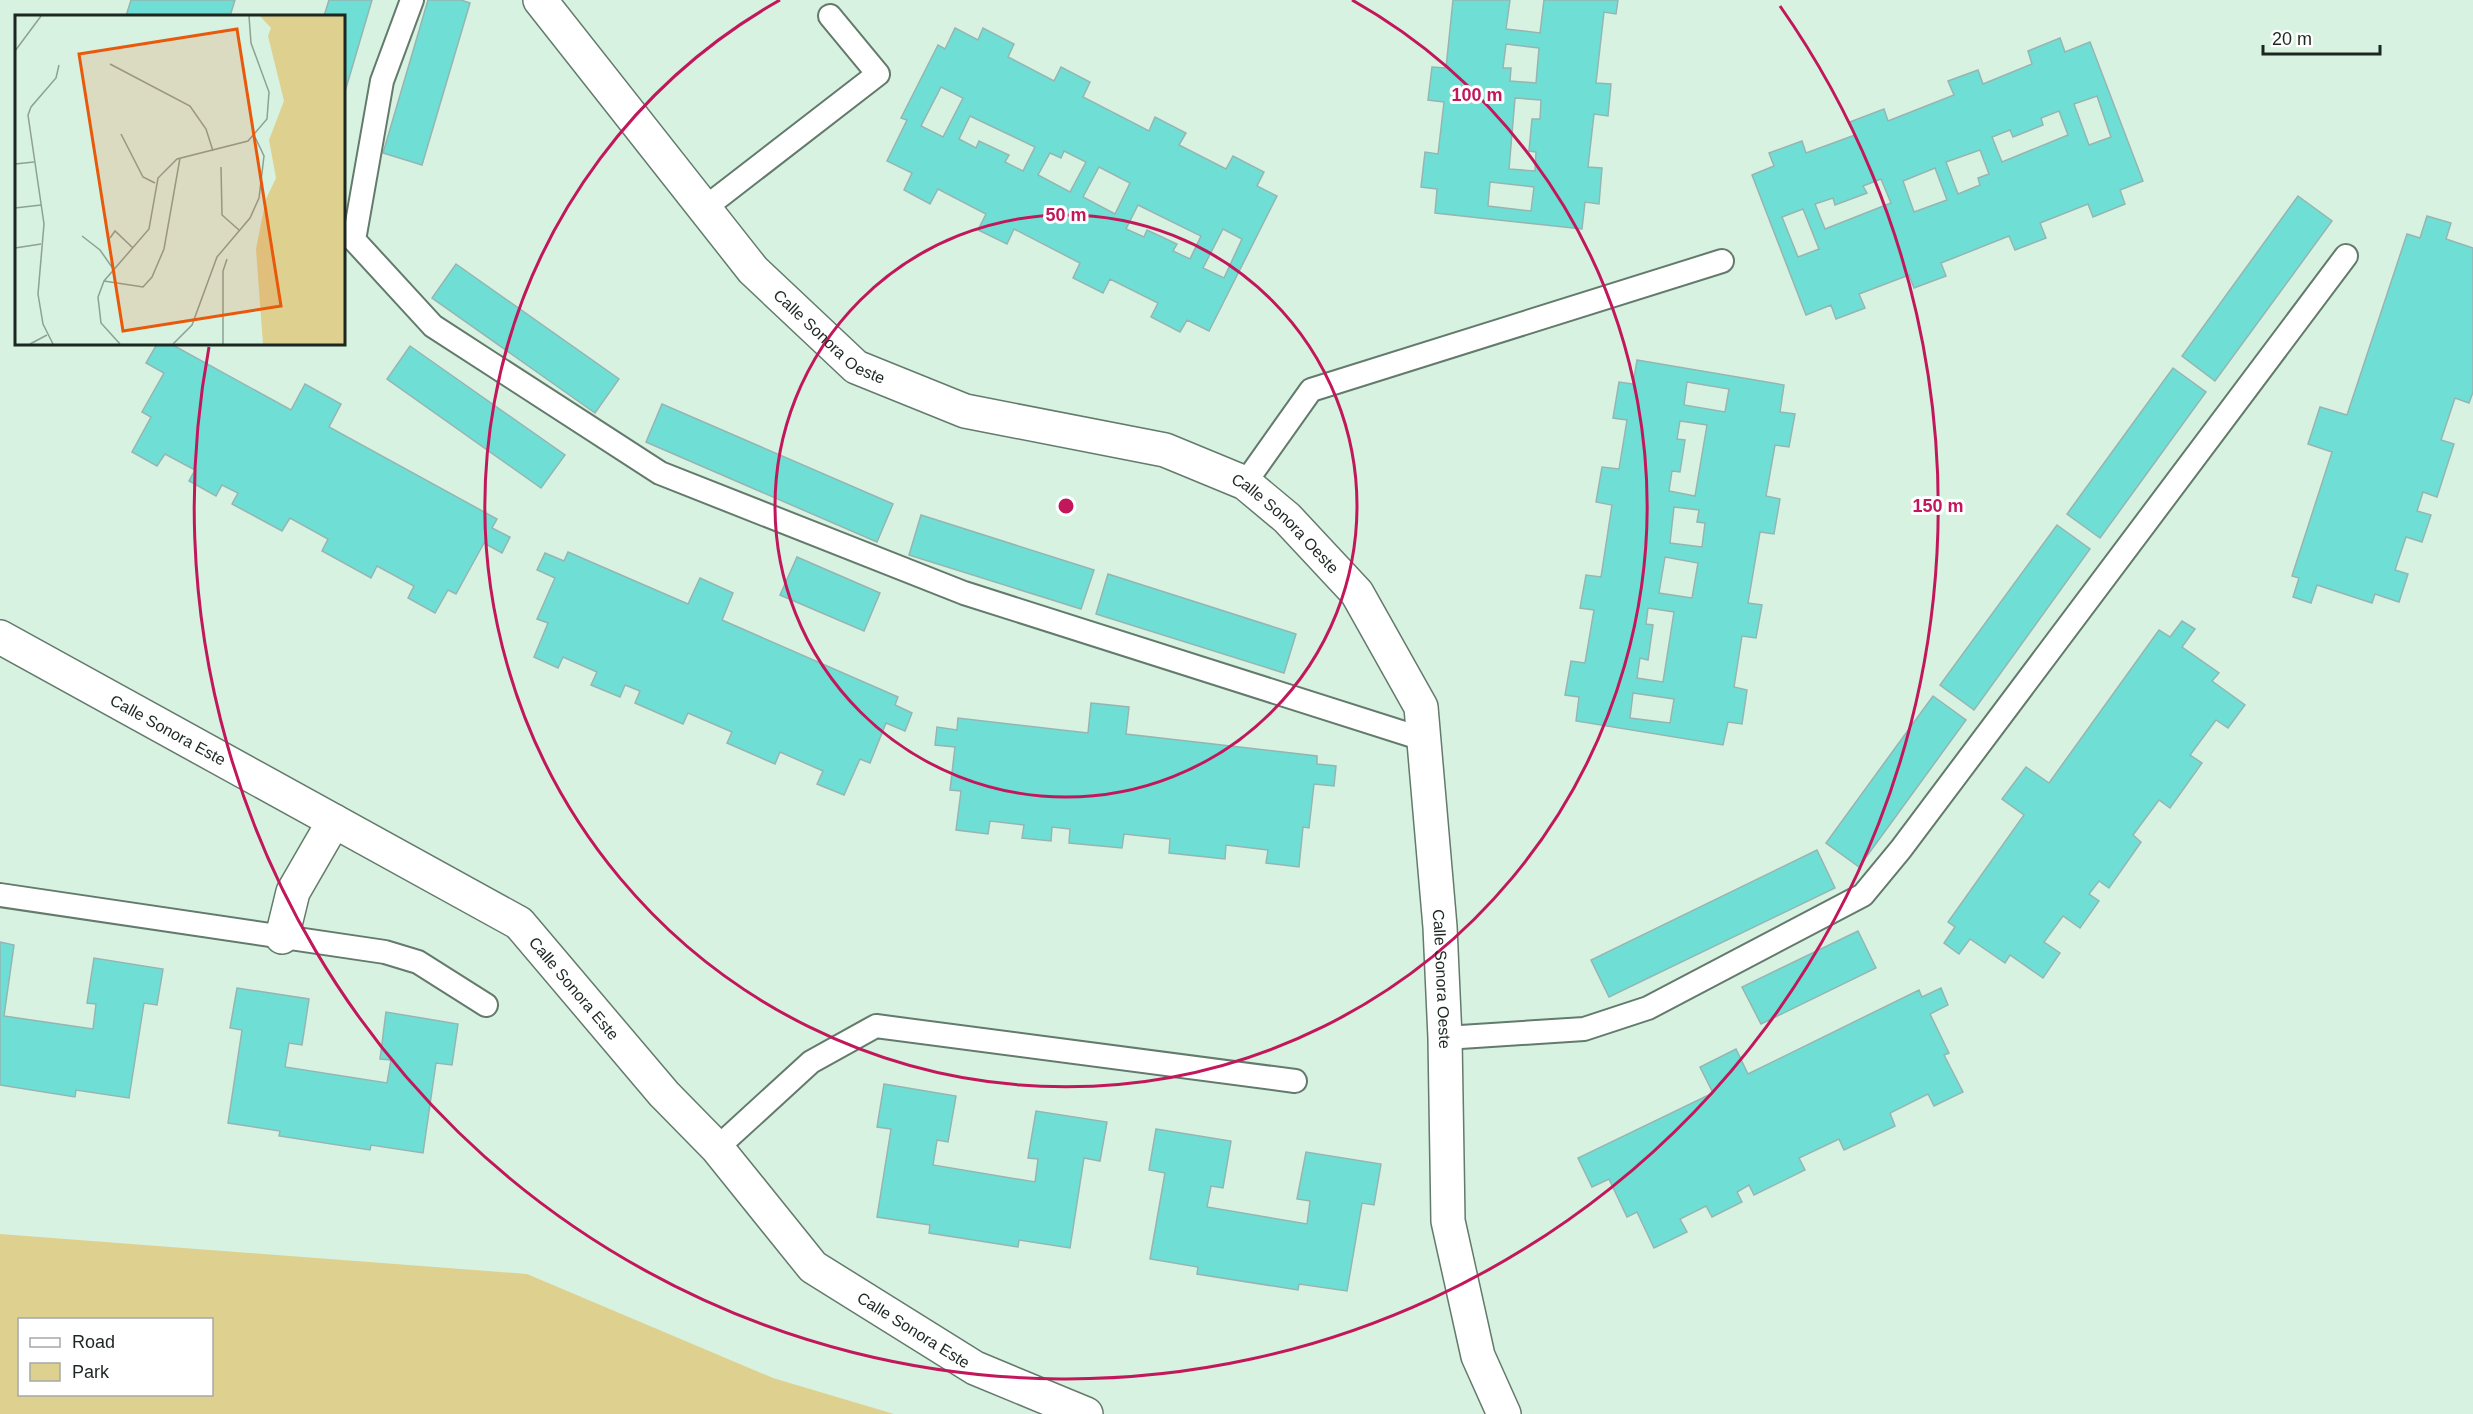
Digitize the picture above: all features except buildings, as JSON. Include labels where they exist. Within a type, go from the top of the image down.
[{"type":"street","name":"Calle Sonora Oeste","points":[[546,2],[753,270],[856,367],[965,411],[1165,450],[1245,483],[1287,518],[1357,593],[1421,707],[1426,740],[1445,1038],[1448,1221],[1478,1356],[1504,1414]]},
{"type":"street","name":"Calle Sonora Este","points":[[0,637],[519,923],[664,1094],[717,1148],[813,1267],[975,1368],[1086,1414]]},
{"type":"street","points":[[282,937],[293,892],[334,821]]},
{"type":"lane","points":[[412,0],[382,81],[354,240],[433,326],[660,473],[964,593],[1426,740]]},
{"type":"lane","points":[[706,207],[878,74],[830,16]]},
{"type":"lane","points":[[1445,1038],[1584,1029],[1637,1011],[1863,895],[2346,256]]},
{"type":"lane","points":[[1245,483],[1311,390],[1722,261]]},
{"type":"lane","points":[[0,895],[385,952],[418,962],[486,1005]]},
{"type":"lane","points":[[717,1148],[811,1062],[876,1026],[1294,1081]]},
{"type":"green space","points":[[0,1234],[527,1274],[773,1378],[894,1414],[0,1414]]}]
